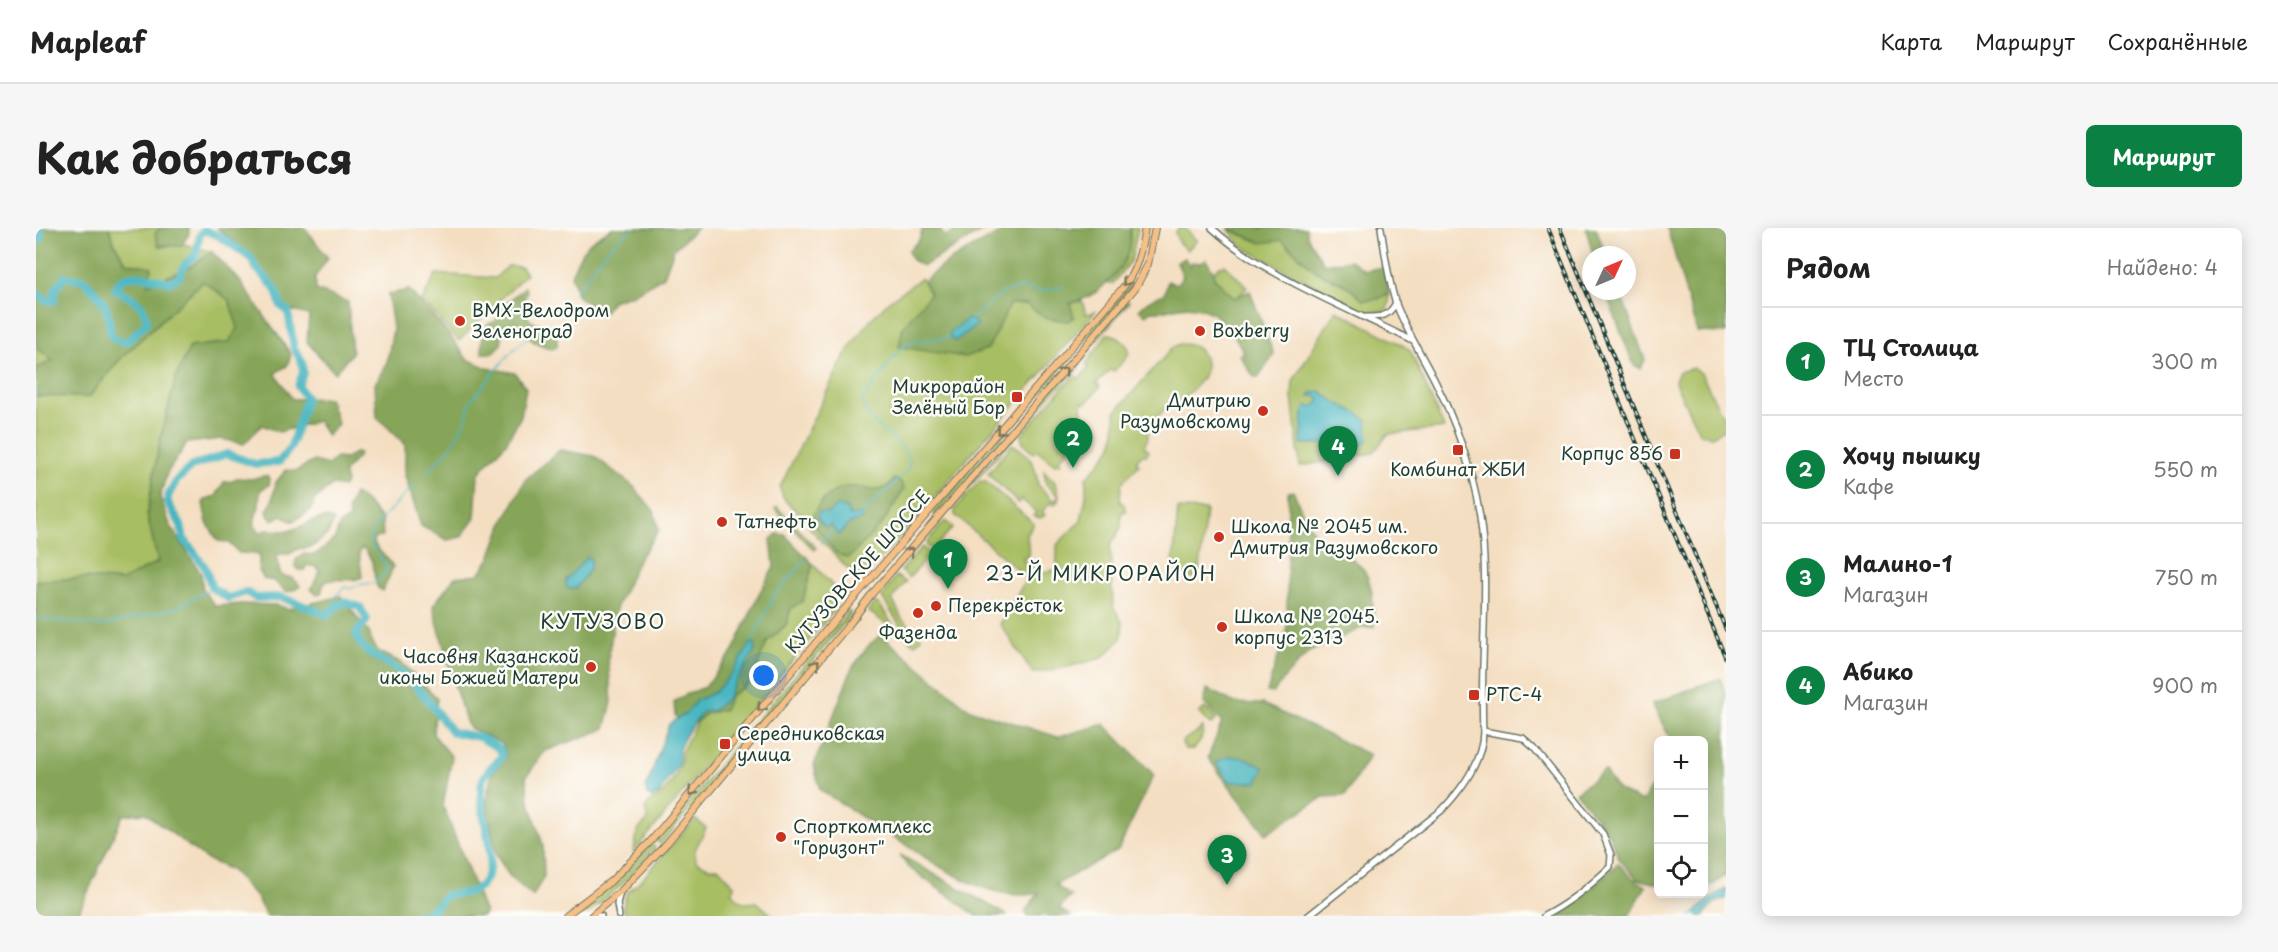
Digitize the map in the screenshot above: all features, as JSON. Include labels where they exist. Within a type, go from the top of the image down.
[{"type":"main road","name":"КУТУЗОВСКОЕ ШОССЕ","points":[[565,916],[611,881],[650,842],[816,642],[1129,280],[1138,261],[1145,228]]},
{"type":"main road","name":"КУТУЗОВСКОЕ ШОССЕ","points":[[592,916],[620,892],[660,851],[872,595],[1136,287],[1148,264],[1155,228]]},
{"type":"main road","points":[[650,842],[655,842],[660,851]]},
{"type":"street","points":[[1212,228],[1246,256],[1414,342]]},
{"type":"street","points":[[1308,916],[1442,810],[1456,795],[1473,768],[1483,739],[1481,695],[1486,581],[1482,533],[1473,480],[1456,428],[1436,382],[1396,303],[1381,228]]},
{"type":"street","points":[[1365,317],[1381,317],[1388,314],[1396,303]]},
{"type":"street","points":[[1483,731],[1523,738],[1534,748],[1603,834],[1611,855],[1610,867],[1596,880],[1566,905],[1544,916]]},
{"type":"street","points":[[620,892],[617,904],[620,916]]},
{"type":"street","points":[[592,916],[601,916]]},
{"type":"green space","points":[[36,228],[109,228],[112,239],[125,262],[152,267],[147,285],[190,267],[212,252],[240,281],[291,354],[287,366],[275,373],[292,399],[329,398],[338,424],[327,436],[318,421],[279,432],[262,425],[244,444],[222,439],[187,443],[167,473],[160,497],[170,525],[201,574],[203,590],[215,606],[276,605],[288,609],[341,596],[370,634],[370,639],[378,651],[402,663],[437,698],[433,734],[452,757],[443,806],[485,913],[483,916],[266,916],[256,897],[231,870],[206,859],[145,813],[123,815],[77,916],[36,916],[36,581],[84,578],[122,581],[158,562],[147,514],[159,445],[176,377],[190,347],[229,342],[238,328],[229,300],[203,281],[120,359],[89,397],[36,396],[36,368],[53,361],[36,347]]},
{"type":"green space","points":[[109,228],[168,228],[161,233],[160,247],[184,244],[212,252],[190,267],[147,285],[119,252]]},
{"type":"green space","points":[[161,228],[189,228],[189,234],[181,246],[158,245],[155,233]]},
{"type":"green space","points":[[217,228],[305,228],[328,258],[315,277],[316,290],[348,302],[352,353],[335,373],[307,342],[309,315],[288,310],[248,253]]},
{"type":"green space","points":[[612,228],[697,228],[674,249],[664,276],[633,294],[612,301],[601,315],[578,296],[571,275],[586,247]]},
{"type":"green space","points":[[923,228],[938,228],[946,237],[959,228],[988,228],[923,266],[912,260],[908,251],[919,240]]},
{"type":"green space","points":[[1009,228],[1130,228],[1130,246],[1119,269],[1105,285],[1088,297],[1070,303],[1074,317],[1068,321],[1046,318],[1026,304],[1010,304],[988,349],[965,357],[899,347],[903,327],[930,294],[924,281],[954,258]]},
{"type":"green space","points":[[1130,228],[1138,228],[1131,260],[1113,283],[1104,284],[1116,271],[1127,253]]},
{"type":"green space","points":[[1180,228],[1185,228],[1197,241],[1187,250],[1179,243],[1175,233]]},
{"type":"green space","points":[[1228,228],[1306,228],[1308,238],[1324,264],[1350,260],[1365,270],[1384,267],[1389,293],[1378,299],[1363,300],[1347,286],[1316,271],[1282,240],[1262,243]]},
{"type":"green space","points":[[1586,228],[1596,228],[1603,246],[1591,246]]},
{"type":"green space","points":[[1667,228],[1726,228],[1726,333],[1697,332]]},
{"type":"green space","points":[[1229,230],[1260,242],[1282,240],[1316,271],[1347,286],[1363,300],[1378,299],[1389,293],[1389,304],[1385,311],[1366,312],[1240,245]]},
{"type":"green space","points":[[1185,258],[1190,267],[1192,262],[1200,263],[1206,259],[1214,272],[1214,278],[1234,298],[1250,291],[1274,355],[1258,378],[1253,376],[1240,355],[1244,354],[1234,335],[1220,319],[1211,313],[1191,307],[1152,311],[1146,315],[1139,310],[1148,301],[1164,294],[1168,281],[1176,284],[1183,277],[1177,262]]},
{"type":"green space","points":[[1225,265],[1247,287],[1237,298],[1234,298],[1213,276],[1220,266]]},
{"type":"green space","name":"BMX-Велодром Зеленоград","points":[[508,266],[521,267],[526,274],[459,341],[422,301],[436,274],[495,278]]},
{"type":"green space","points":[[921,278],[930,294],[903,327],[1002,320],[1009,304],[1026,304],[1046,318],[1070,303],[1082,301],[1086,314],[1095,312],[868,573],[860,577],[844,565],[809,527],[811,521],[787,502],[780,487],[846,353],[870,320],[889,301]]},
{"type":"green space","points":[[203,281],[229,300],[239,328],[229,343],[190,347],[176,377],[159,445],[147,514],[158,562],[123,581],[84,578],[36,581],[36,396],[89,397],[120,359]]},
{"type":"green space","points":[[1131,284],[1132,287],[936,515],[933,514],[933,512]]},
{"type":"green space","points":[[525,287],[527,292],[522,305],[529,319],[553,328],[557,338],[557,347],[552,349],[534,342],[514,323],[503,331],[501,345],[493,353],[482,353],[486,325],[496,321],[501,308]]},
{"type":"green space","points":[[409,290],[448,333],[467,359],[487,368],[515,373],[526,388],[521,416],[506,443],[478,474],[475,518],[461,537],[447,540],[421,526],[405,476],[405,444],[377,417],[375,384],[387,362],[393,329],[388,294]]},
{"type":"green space","points":[[1128,300],[1129,302],[1096,341],[1076,372],[1053,392],[879,590]]},
{"type":"green space","points":[[1608,300],[1623,300],[1645,360],[1641,368],[1634,366]]},
{"type":"green space","points":[[1336,310],[1406,347],[1411,352],[1444,428],[1388,434],[1373,453],[1300,466],[1292,397],[1293,381]]},
{"type":"green space","points":[[1107,334],[1121,340],[1129,352],[1126,359],[1114,371],[1110,370],[1097,383],[1100,387],[1086,403],[1082,403],[1088,435],[1081,442],[1078,440],[1059,460],[1062,463],[1055,464],[1037,450],[1033,453],[1022,441],[1021,435],[1064,386],[1076,376],[1079,379],[1089,367],[1086,364]]},
{"type":"green space","points":[[1179,344],[1196,347],[1203,355],[1206,369],[1199,382],[1176,405],[1171,403],[1152,423],[1144,447],[1149,451],[1147,455],[1141,455],[1136,461],[1139,465],[1121,484],[1120,503],[1123,503],[1126,511],[1121,513],[1121,527],[1110,546],[1113,606],[1123,624],[1121,639],[1102,658],[1033,673],[1000,624],[1027,578],[955,515],[955,509],[980,481],[986,482],[1034,524],[1027,535],[1029,556],[1023,558],[1027,568],[1033,566],[1038,575],[1057,569],[1057,545],[1081,520],[1086,497],[1086,478],[1106,455],[1113,442],[1115,412],[1173,347]]},
{"type":"green space","points":[[36,347],[53,361],[36,368]]},
{"type":"green space","points":[[1693,368],[1701,373],[1725,421],[1723,430],[1712,436],[1700,434],[1676,385],[1675,380],[1679,372]]},
{"type":"green space","points":[[1012,444],[1028,456],[1038,485],[1054,501],[1059,496],[1059,500],[1054,505],[1051,502],[1042,512],[1045,515],[1041,518],[1033,516],[1036,512],[1021,499],[1018,503],[988,474]]},
{"type":"green space","points":[[560,450],[594,456],[633,486],[654,511],[659,530],[638,560],[616,609],[608,659],[612,702],[605,729],[545,751],[526,777],[529,800],[543,845],[544,876],[533,896],[510,877],[496,855],[486,800],[492,773],[506,757],[503,744],[468,727],[453,682],[433,606],[455,577],[479,574],[490,558],[502,525],[526,479]]},
{"type":"green space","points":[[354,453],[359,453],[358,457],[344,472],[346,483],[343,487],[333,485],[314,500],[309,511],[294,520],[291,521],[282,515],[273,520],[269,517],[267,511],[272,502],[276,482],[286,470],[296,471],[314,461],[328,465],[336,458],[346,459]]},
{"type":"green space","points":[[1044,471],[1055,483],[1059,496],[1046,484]]},
{"type":"green space","points":[[267,476],[270,480],[269,485],[260,490],[259,508],[254,522],[260,533],[270,530],[288,531],[323,518],[334,520],[328,534],[312,547],[298,549],[289,554],[279,554],[276,557],[280,573],[293,578],[300,586],[286,592],[274,581],[264,579],[259,571],[259,554],[239,553],[228,542],[218,541],[207,523],[203,503],[206,499],[216,496],[224,482],[237,478],[252,479]]},
{"type":"green space","points":[[894,479],[901,482],[904,489],[883,523],[851,556],[847,558],[836,553],[811,521],[817,508],[828,496],[841,489],[856,487],[877,490],[887,487]]},
{"type":"green space","points":[[1293,491],[1306,521],[1317,536],[1360,565],[1365,572],[1371,590],[1374,627],[1361,628],[1309,652],[1273,693],[1267,692],[1287,628],[1288,492]]},
{"type":"green space","points":[[354,494],[367,503],[382,520],[383,536],[373,539],[376,547],[393,567],[383,591],[378,588],[372,563],[363,548],[359,552],[362,577],[329,581],[324,583],[321,593],[316,594],[311,589],[320,571],[316,567],[307,565],[304,570],[299,570],[295,566],[296,560],[304,554],[314,555],[335,538],[340,524],[349,519],[348,508]]},
{"type":"green space","points":[[777,507],[816,548],[814,550],[775,509]]},
{"type":"green space","points":[[1178,509],[1206,510],[1199,577],[1185,578],[1173,564]]},
{"type":"green space","points":[[945,521],[953,527],[933,550],[927,546],[927,542]]},
{"type":"green space","points":[[777,534],[785,535],[813,564],[803,601],[791,608],[786,625],[767,642],[748,684],[731,695],[724,709],[706,714],[697,721],[684,726],[675,716],[674,702],[705,687],[732,653],[774,567],[771,539]]},
{"type":"green space","points":[[922,547],[930,554],[909,578],[901,571]]},
{"type":"green space","points":[[813,564],[840,594],[835,601],[836,608],[633,853],[638,830],[648,820],[645,809],[663,792],[675,776],[680,764],[681,753],[697,721],[706,714],[724,709],[731,695],[748,684],[767,642],[786,625],[791,608]]},
{"type":"green space","points":[[896,576],[906,582],[892,599],[902,619],[920,635],[921,638],[915,644],[909,640],[882,597]]},
{"type":"green space","points":[[875,602],[880,605],[893,625],[892,628],[868,611]]},
{"type":"green space","points":[[849,611],[851,615],[661,844],[656,841]]},
{"type":"green space","points":[[881,635],[969,709],[1058,737],[1104,724],[1154,775],[1118,850],[1055,885],[1071,896],[1059,909],[1071,916],[1028,916],[1025,911],[1039,893],[1021,895],[1002,893],[963,879],[927,859],[820,790],[814,765],[852,668],[869,645]]},
{"type":"green space","points":[[1720,678],[1726,694],[1726,875],[1714,884],[1708,885],[1708,736],[1669,736],[1652,704]]},
{"type":"green space","points":[[1207,689],[1235,703],[1263,704],[1370,755],[1345,796],[1323,797],[1266,834],[1208,758],[1222,722],[1204,703]]},
{"type":"green space","points":[[1205,708],[1216,720],[1210,725],[1199,713]]},
{"type":"green space","points":[[1203,726],[1198,745],[1193,749],[1185,749],[1182,743],[1184,740],[1198,732]]},
{"type":"green space","points":[[1604,771],[1618,790],[1642,802],[1654,784],[1654,883],[1637,879],[1619,859],[1608,833],[1576,792]]},
{"type":"green space","points":[[695,819],[706,828],[695,850],[696,861],[710,868],[719,868],[734,885],[733,892],[740,901],[757,902],[773,916],[626,916],[623,907],[626,894]]},
{"type":"green space","points":[[651,845],[655,848],[618,888],[586,914],[570,916],[614,884]]},
{"type":"green space","points":[[900,855],[1007,916],[977,916],[908,867]]},
{"type":"green space","points":[[1618,863],[1633,879],[1646,886],[1629,916],[1552,916],[1570,907]]},
{"type":"water","points":[[967,319],[974,321],[977,325],[955,341],[950,338],[950,331]]},
{"type":"water","points":[[1321,391],[1367,420],[1368,440],[1365,444],[1301,444],[1303,413],[1307,406],[1312,407],[1318,403],[1319,399],[1316,396],[1309,396],[1311,393]]},
{"type":"water","points":[[836,506],[846,508],[850,516],[863,514],[863,519],[849,524],[839,535],[832,525],[825,527],[817,518],[819,512],[829,513]]},
{"type":"water","points":[[587,557],[591,559],[590,569],[576,588],[570,589],[566,586],[566,580]]},
{"type":"water","points":[[752,642],[755,644],[755,651],[731,689],[728,698],[712,711],[706,710],[698,717],[681,745],[678,765],[674,772],[660,793],[652,798],[647,795],[646,788],[669,724],[686,713],[697,700],[715,692],[732,673]]},
{"type":"water","points":[[1228,756],[1245,758],[1264,767],[1258,782],[1230,782],[1216,762]]},
{"type":"water","points":[[1726,888],[1726,899],[1714,903],[1703,916],[1695,913],[1707,901]]},
{"type":"waterway","points":[[36,241],[41,239],[38,228]]},
{"type":"waterway","points":[[575,292],[608,248],[633,228]]},
{"type":"waterway","points":[[36,292],[45,300],[54,301],[55,290],[64,277],[84,280],[105,307],[112,337],[115,340],[128,341],[147,322],[140,305],[115,289],[118,282],[131,276],[170,282],[179,277],[185,264],[196,255],[200,234],[204,230],[219,236],[251,258],[256,268],[275,288],[281,306],[288,311],[294,348],[302,362],[303,373],[298,386],[306,398],[291,447],[279,462],[255,464],[227,454],[192,466],[177,480],[168,496],[168,503],[181,525],[184,539],[205,567],[212,588],[228,598],[246,592],[256,598],[281,597],[328,615],[334,608],[345,602],[360,607],[367,620],[356,633],[363,647],[404,674],[424,695],[452,732],[479,737],[500,749],[502,757],[488,771],[482,782],[482,809],[490,856],[489,870],[484,882],[473,891],[446,895],[432,909],[414,916]]},
{"type":"waterway","points":[[970,320],[1004,292],[1023,287],[1042,291],[1062,287]]},
{"type":"waterway","points":[[428,472],[450,448],[466,420],[470,402],[510,353],[542,325]]},
{"type":"waterway","points":[[861,515],[906,472],[910,464],[907,454],[900,445],[869,417],[863,399],[901,348],[912,342],[951,337]]},
{"type":"waterway","points":[[334,608],[336,596],[345,587],[351,589],[357,585],[375,583],[388,569],[370,542],[376,525],[414,485]]},
{"type":"waterway","points":[[822,543],[833,530]]},
{"type":"waterway","points":[[752,642],[774,595],[807,559]]},
{"type":"waterway","points":[[36,618],[101,626],[176,608],[212,588]]},
{"type":"waterway","points":[[1690,916],[1695,914]]},
{"type":"railway","points":[[1548,228],[1726,659]]},
{"type":"railway","points":[[1560,228],[1726,630]]},
{"type":"place","name":"BMX-Велодром Зеленоград","points":[[460,321]]},
{"type":"place","name":"Boxberry","points":[[1200,331]]},
{"type":"place","name":"Микрорайон Зелёный Бор","points":[[1017,397]]},
{"type":"place","name":"Дмитрию Разумовскому","points":[[1263,411]]},
{"type":"place","name":"Комбинат ЖБИ","points":[[1458,450]]},
{"type":"place","name":"Корпус 856","points":[[1675,454]]},
{"type":"place","name":"Хочу пышку","points":[[1073,468]]},
{"type":"place","name":"Абико","points":[[1338,476]]},
{"type":"place","name":"Татнефть","points":[[722,522]]},
{"type":"place","name":"Школа № 2045 им. Дмитрия Разумовского","points":[[1219,537]]},
{"type":"place","name":"ТЦ Столица","points":[[948,589]]},
{"type":"place","name":"Перекрёсток","points":[[936,606]]},
{"type":"place","name":"Фазенда","points":[[918,613]]},
{"type":"place","name":"Школа № 2045. корпус 2313","points":[[1222,627]]},
{"type":"place","name":"Часовня Казанской иконы Божией Матери","points":[[591,667]]},
{"type":"place","name":"РТС-4","points":[[1474,695]]},
{"type":"place","name":"Середниковская улица","points":[[725,744]]},
{"type":"place","name":"Спорткомплекс \"Горизонт\"","points":[[781,837]]},
{"type":"place","name":"Малино-1","points":[[1227,885]]},
{"type":"district","name":"23-Й МИКРОРАЙОН","points":[[1101,574]]},
{"type":"district","name":"КУТУЗОВО","points":[[603,622]]}]
